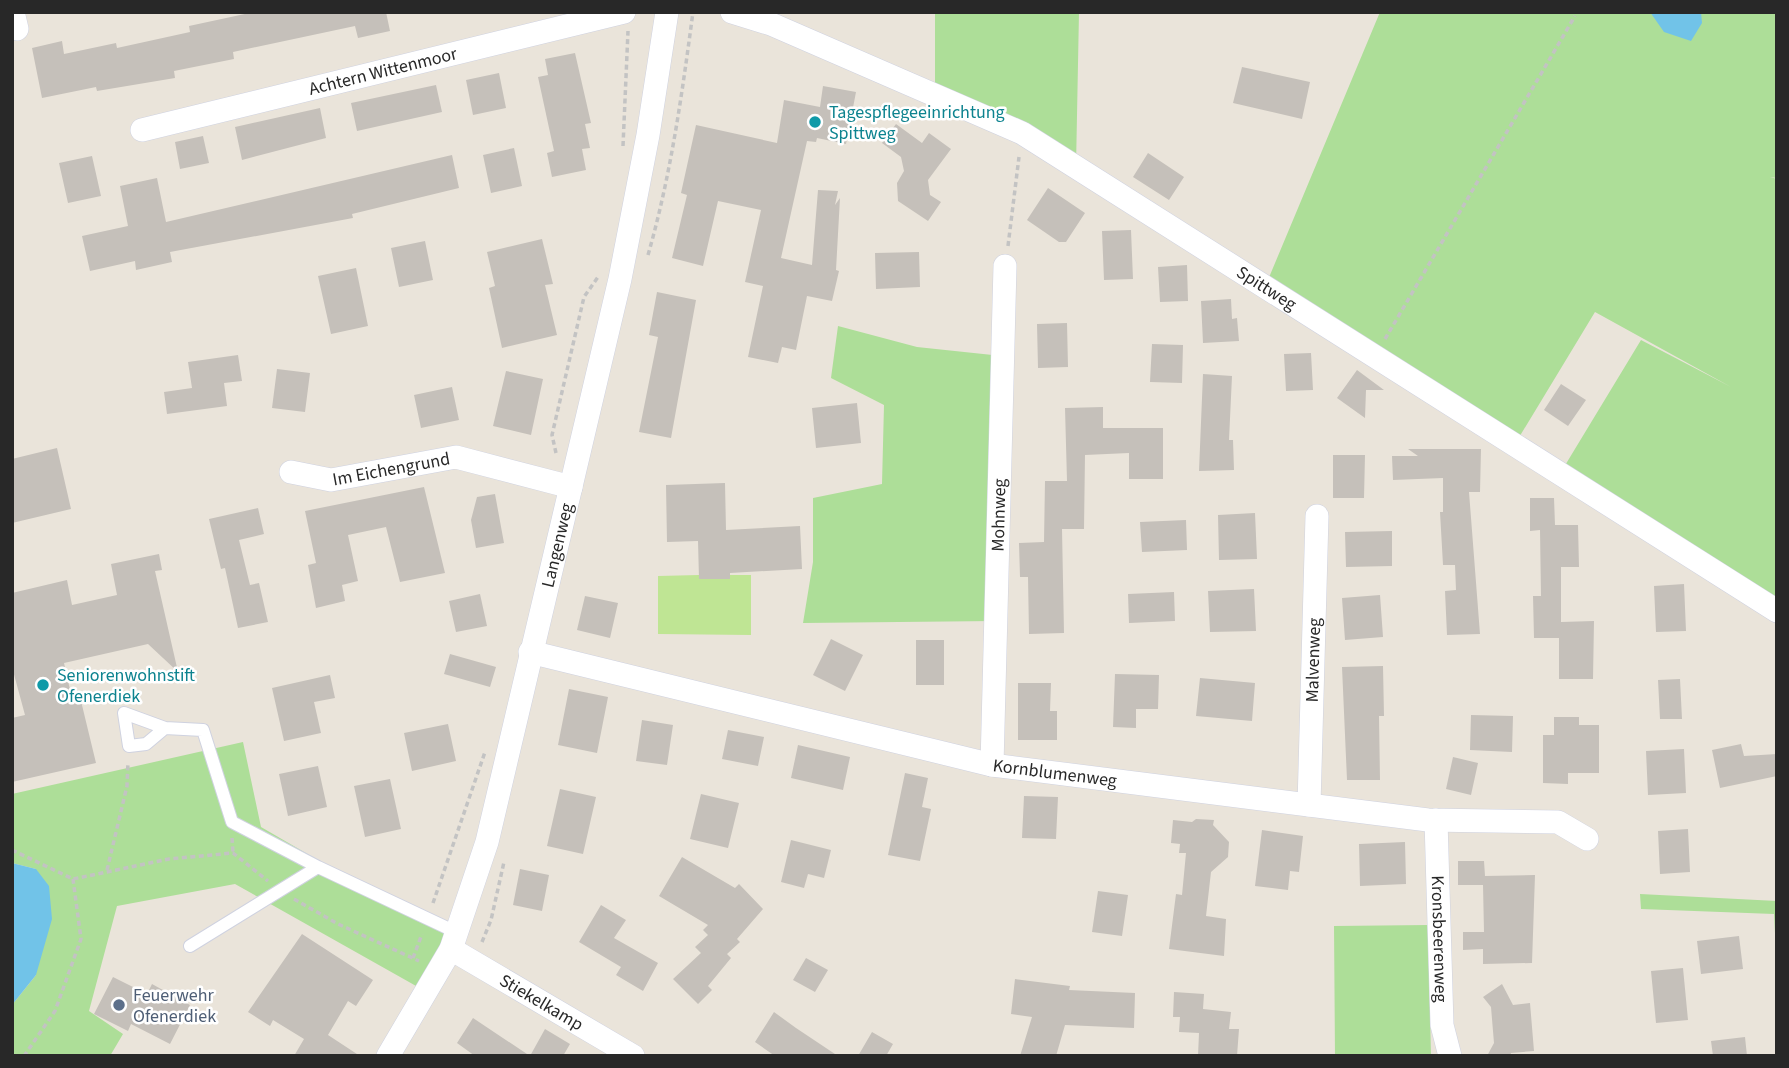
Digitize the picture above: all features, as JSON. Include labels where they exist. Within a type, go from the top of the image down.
[{"type":"street","name":"Achtern Wittenmoor","points":[[142,131],[624,12]]},
{"type":"street","name":"Langenweg","points":[[388,1056],[455,941],[493,816],[636,200],[667,12]]},
{"type":"street","name":"Spittweg","points":[[732,12],[771,24],[1022,133],[1777,611]]},
{"type":"street","name":"Mohnweg","points":[[992,765],[1005,266]]},
{"type":"street","name":"Im Eichengrund","points":[[291,472],[331,480],[456,457],[571,487]]},
{"type":"street","name":"Malvenweg","points":[[1309,805],[1317,516]]},
{"type":"street","name":"Kornblumenweg","points":[[530,652],[992,765],[1436,820],[1558,822],[1587,839]]},
{"type":"street","name":"Kronsbeerenweg","points":[[1436,820],[1442,1026],[1450,1056]]},
{"type":"street","name":"Stiekelkamp","points":[[455,941],[633,1056]]},
{"type":"lane","points":[[165,727],[146,744],[129,746],[124,713],[165,727],[203,730],[232,822],[455,941]]},
{"type":"lane","points":[[190,946],[318,867]]},
{"type":"path","points":[[662,207],[679,117],[693,12]]},
{"type":"path","points":[[1375,356],[1576,16]]},
{"type":"path","points":[[1005,266],[1022,133]]},
{"type":"path","points":[[107,870],[127,786],[129,746]]},
{"type":"path","points":[[12,850],[74,879],[170,859],[233,853],[281,891],[338,924],[413,958]]},
{"type":"path","points":[[24,1056],[55,1011],[81,939],[74,879]]},
{"type":"green space","points":[[935,12],[1079,12],[1076,167],[935,94]]},
{"type":"green space","points":[[1380,12],[1777,12],[1777,178],[1770,177],[1777,179],[1777,609],[1561,472],[1641,340],[1731,387],[1595,312],[1515,444],[1265,287]]},
{"type":"green space","points":[[838,326],[917,347],[1002,356],[995,621],[803,623],[813,562],[813,498],[882,484],[884,405],[831,378]]},
{"type":"green space","points":[[699,575],[699,579],[729,579],[730,575],[751,575],[751,635],[658,634],[658,576]]},
{"type":"green space","points":[[243,742],[261,827],[454,939],[425,991],[235,884],[117,906],[89,1011],[123,1034],[110,1056],[12,1056],[12,1005],[36,975],[36,869],[12,863],[12,794]]},
{"type":"green space","points":[[1640,894],[1777,901],[1777,972],[1774,914],[1641,909]]},
{"type":"green space","points":[[1428,925],[1431,1056],[1335,1056],[1334,926]]},
{"type":"water","points":[[1650,12],[1701,12],[1702,23],[1691,41],[1664,32]]},
{"type":"water","points":[[12,863],[36,869],[49,886],[52,919],[36,975],[12,1005]]},
{"type":"building","points":[[254,12],[386,12],[390,31],[358,38],[355,26],[233,52],[234,59],[174,71],[175,78],[97,91],[96,87],[42,98],[32,48],[62,41],[64,54],[116,43],[117,48],[190,32],[189,26]]},
{"type":"building","points":[[575,53],[591,123],[585,124],[590,148],[582,149],[586,170],[552,177],[547,153],[554,151],[538,77],[548,75],[545,59]]},
{"type":"building","points":[[1242,67],[1310,82],[1302,119],[1233,103]]},
{"type":"building","points":[[499,73],[506,108],[473,115],[466,80]]},
{"type":"building","points":[[436,85],[442,112],[357,131],[351,103]]},
{"type":"building","points":[[823,86],[856,92],[846,144],[817,138],[816,142],[807,141],[781,258],[812,265],[818,190],[838,191],[835,205],[840,198],[836,270],[839,271],[832,301],[807,296],[796,350],[782,347],[778,363],[748,357],[763,286],[745,282],[761,210],[718,201],[703,266],[672,258],[687,195],[681,193],[696,125],[777,143],[784,100],[820,107]]},
{"type":"building","points":[[320,108],[326,138],[242,160],[235,127]]},
{"type":"building","points":[[896,124],[922,143],[929,133],[951,149],[928,180],[930,195],[941,202],[928,221],[898,201],[897,183],[904,171],[901,157],[882,143]]},
{"type":"building","points":[[203,136],[209,163],[180,169],[175,142]]},
{"type":"building","points":[[514,148],[522,186],[491,193],[483,155]]},
{"type":"building","points":[[1148,153],[1184,177],[1169,200],[1133,177]]},
{"type":"building","points":[[452,155],[459,188],[352,214],[353,218],[170,252],[172,262],[136,270],[135,261],[90,271],[82,236],[128,226],[120,186],[157,178],[166,222]]},
{"type":"building","points":[[92,156],[101,196],[68,203],[59,163]]},
{"type":"building","points":[[1048,188],[1085,213],[1066,242],[1059,242],[1027,220]]},
{"type":"building","points":[[1131,230],[1133,279],[1104,280],[1102,231]]},
{"type":"building","points":[[542,239],[553,284],[545,285],[557,335],[502,348],[489,288],[495,286],[487,252]]},
{"type":"building","points":[[425,241],[433,280],[399,287],[391,248]]},
{"type":"building","points":[[919,252],[920,287],[876,289],[875,253]]},
{"type":"building","points":[[1187,265],[1188,301],[1160,302],[1158,267]]},
{"type":"building","points":[[356,268],[368,326],[331,334],[318,276]]},
{"type":"building","points":[[657,292],[696,300],[671,438],[639,432],[658,337],[649,335]]},
{"type":"building","points":[[1231,299],[1232,319],[1237,318],[1239,341],[1203,343],[1201,301]]},
{"type":"building","points":[[1067,323],[1068,367],[1038,368],[1037,324]]},
{"type":"building","points":[[1152,344],[1183,345],[1182,383],[1150,382]]},
{"type":"building","points":[[1311,353],[1313,390],[1286,391],[1284,354]]},
{"type":"building","points":[[238,355],[242,381],[224,383],[227,406],[167,414],[164,392],[192,388],[188,362]]},
{"type":"building","points":[[277,369],[310,373],[305,412],[272,408]]},
{"type":"building","points":[[1357,370],[1384,390],[1366,390],[1365,418],[1337,398]]},
{"type":"building","points":[[506,371],[543,379],[531,435],[493,426]]},
{"type":"building","points":[[1203,374],[1232,376],[1229,440],[1233,440],[1234,470],[1199,471]]},
{"type":"building","points":[[1561,384],[1586,400],[1568,426],[1544,410]]},
{"type":"building","points":[[452,387],[459,420],[421,428],[414,395]]},
{"type":"building","points":[[857,403],[861,443],[816,448],[812,408]]},
{"type":"building","points":[[1103,407],[1103,428],[1163,428],[1163,479],[1129,479],[1129,453],[1085,455],[1084,529],[1062,529],[1064,633],[1029,634],[1028,577],[1020,577],[1019,543],[1044,542],[1045,481],[1067,481],[1065,408]]},
{"type":"building","points":[[57,448],[71,509],[12,523],[12,459]]},
{"type":"building","points":[[1408,449],[1481,449],[1480,492],[1469,492],[1480,634],[1447,635],[1445,591],[1456,590],[1455,565],[1443,565],[1440,512],[1443,512],[1443,478],[1393,480],[1392,456],[1418,456]]},
{"type":"building","points":[[1333,455],[1365,455],[1364,498],[1333,498]]},
{"type":"building","points":[[725,483],[726,530],[800,526],[802,569],[730,573],[730,579],[699,579],[698,541],[667,542],[666,485]]},
{"type":"building","points":[[424,487],[445,573],[400,582],[386,527],[348,535],[358,581],[342,585],[345,601],[316,608],[308,565],[316,563],[305,511]]},
{"type":"building","points":[[495,494],[504,543],[476,548],[471,520],[477,497]]},
{"type":"building","points":[[1530,498],[1554,498],[1555,525],[1578,525],[1579,567],[1561,567],[1561,622],[1594,621],[1593,679],[1559,679],[1559,638],[1534,638],[1533,596],[1541,596],[1540,530],[1530,531]]},
{"type":"building","points":[[258,508],[264,534],[239,540],[250,585],[259,583],[268,622],[238,628],[225,568],[221,569],[209,519]]},
{"type":"building","points":[[1255,513],[1257,559],[1219,560],[1218,515]]},
{"type":"building","points":[[1186,520],[1187,550],[1142,552],[1140,522]]},
{"type":"building","points":[[1392,531],[1392,566],[1346,567],[1345,532]]},
{"type":"building","name":"Seniorenwohnstift Ofenerdiek","points":[[159,554],[162,570],[155,571],[178,672],[148,644],[64,663],[73,703],[81,701],[96,763],[12,782],[12,718],[25,715],[12,667],[12,593],[67,580],[72,605],[117,595],[111,564]]},
{"type":"building","points":[[1684,584],[1686,631],[1656,632],[1654,586]]},
{"type":"building","points":[[1254,589],[1256,631],[1210,632],[1208,591]]},
{"type":"building","points":[[1174,592],[1175,621],[1129,623],[1128,594]]},
{"type":"building","points":[[480,594],[487,626],[456,632],[449,601]]},
{"type":"building","points":[[1380,595],[1383,637],[1345,640],[1342,598]]},
{"type":"building","points":[[585,596],[618,603],[610,638],[577,630]]},
{"type":"building","points":[[831,639],[863,655],[845,691],[813,675]]},
{"type":"building","points":[[916,640],[944,640],[944,685],[916,685]]},
{"type":"building","points":[[450,654],[496,667],[490,687],[444,674]]},
{"type":"building","points":[[1383,666],[1384,716],[1379,716],[1380,780],[1347,780],[1342,667]]},
{"type":"building","points":[[1115,674],[1159,675],[1158,709],[1136,709],[1136,728],[1113,727]]},
{"type":"building","points":[[330,675],[335,698],[314,702],[321,733],[284,741],[272,688]]},
{"type":"building","points":[[1200,678],[1255,683],[1252,721],[1196,716]]},
{"type":"building","points":[[1680,679],[1682,719],[1660,719],[1658,680]]},
{"type":"building","points":[[1018,683],[1051,683],[1050,711],[1057,711],[1057,740],[1018,740]]},
{"type":"building","points":[[569,689],[608,697],[597,753],[558,745]]},
{"type":"building","points":[[1471,715],[1513,716],[1512,752],[1470,750]]},
{"type":"building","points":[[1554,717],[1579,717],[1579,725],[1599,725],[1599,773],[1568,773],[1568,784],[1543,783],[1543,735],[1554,735]]},
{"type":"building","points":[[642,720],[673,725],[667,765],[636,761]]},
{"type":"building","points":[[448,724],[456,761],[412,771],[404,733]]},
{"type":"building","points":[[728,730],[764,737],[758,766],[722,759]]},
{"type":"building","points":[[1741,744],[1744,756],[1777,754],[1777,776],[1720,788],[1712,750]]},
{"type":"building","points":[[798,745],[850,757],[843,790],[791,778]]},
{"type":"building","points":[[1684,749],[1686,793],[1648,795],[1646,751]]},
{"type":"building","points":[[1453,757],[1478,763],[1471,795],[1446,789]]},
{"type":"building","points":[[318,766],[327,807],[288,816],[279,774]]},
{"type":"building","points":[[905,773],[928,778],[922,807],[931,809],[920,861],[888,855]]},
{"type":"building","points":[[390,779],[401,829],[365,837],[354,786]]},
{"type":"building","points":[[560,789],[596,797],[583,854],[547,846]]},
{"type":"building","points":[[701,794],[739,803],[728,848],[690,839]]},
{"type":"building","points":[[1024,796],[1058,797],[1056,839],[1022,838]]},
{"type":"building","points":[[1196,819],[1214,820],[1213,825],[1229,842],[1228,857],[1211,872],[1206,916],[1226,919],[1224,956],[1169,949],[1176,894],[1182,895],[1186,853],[1179,853],[1180,844],[1171,843],[1173,820],[1192,822]]},
{"type":"building","points":[[1688,829],[1690,872],[1660,874],[1658,831]]},
{"type":"building","points":[[1262,830],[1303,836],[1299,872],[1290,871],[1288,890],[1255,886]]},
{"type":"building","points":[[791,840],[831,850],[824,878],[808,874],[804,888],[781,882]]},
{"type":"building","points":[[1405,842],[1406,884],[1360,886],[1359,844]]},
{"type":"building","points":[[682,857],[735,888],[739,884],[763,909],[737,939],[740,942],[727,954],[731,958],[708,986],[712,990],[698,1004],[673,979],[701,953],[695,947],[708,935],[703,930],[708,925],[659,896]]},
{"type":"building","points":[[1458,861],[1484,861],[1485,876],[1535,875],[1532,963],[1483,964],[1483,949],[1463,950],[1463,932],[1484,932],[1483,885],[1458,885]]},
{"type":"building","points":[[520,869],[549,875],[542,911],[513,905]]},
{"type":"building","points":[[1098,891],[1128,895],[1122,936],[1092,932]]},
{"type":"building","points":[[601,905],[626,920],[614,938],[658,963],[643,991],[616,975],[621,967],[579,942]]},
{"type":"building","points":[[302,934],[373,980],[356,1006],[348,1001],[328,1035],[360,1056],[294,1056],[304,1039],[273,1020],[270,1026],[248,1012]]},
{"type":"building","points":[[1739,936],[1743,969],[1701,974],[1697,941]]},
{"type":"building","points":[[806,958],[828,970],[815,992],[793,980]]},
{"type":"building","points":[[1683,968],[1688,1020],[1656,1023],[1651,971]]},
{"type":"building","points":[[113,977],[147,994],[152,984],[190,1005],[170,1044],[131,1024],[128,1031],[94,1014]]},
{"type":"building","points":[[1015,979],[1070,986],[1069,990],[1135,993],[1134,1028],[1065,1025],[1056,1056],[1020,1056],[1032,1017],[1011,1014]]},
{"type":"building","points":[[1502,984],[1513,1005],[1530,1003],[1534,1051],[1511,1053],[1510,1056],[1487,1056],[1494,1043],[1491,1007],[1483,997]]},
{"type":"building","points":[[1174,992],[1204,994],[1203,1009],[1231,1012],[1229,1029],[1239,1029],[1237,1056],[1198,1056],[1199,1033],[1179,1032],[1180,1017],[1173,1017]]},
{"type":"building","points":[[774,1012],[838,1056],[775,1056],[755,1042]]},
{"type":"building","points":[[473,1018],[530,1056],[475,1056],[457,1043]]},
{"type":"building","points":[[545,1029],[570,1044],[563,1056],[530,1056]]},
{"type":"building","points":[[872,1032],[893,1044],[886,1056],[858,1056]]},
{"type":"building","points":[[1745,1037],[1747,1056],[1713,1056],[1711,1041]]},
{"type":"place","name":"Tagespflegeeinrichtung Spittweg","points":[[815,122]]},
{"type":"place","name":"Seniorenwohnstift Ofenerdiek","points":[[43,685]]},
{"type":"place","name":"Feuerwehr Ofenerdiek","points":[[119,1005]]}]
